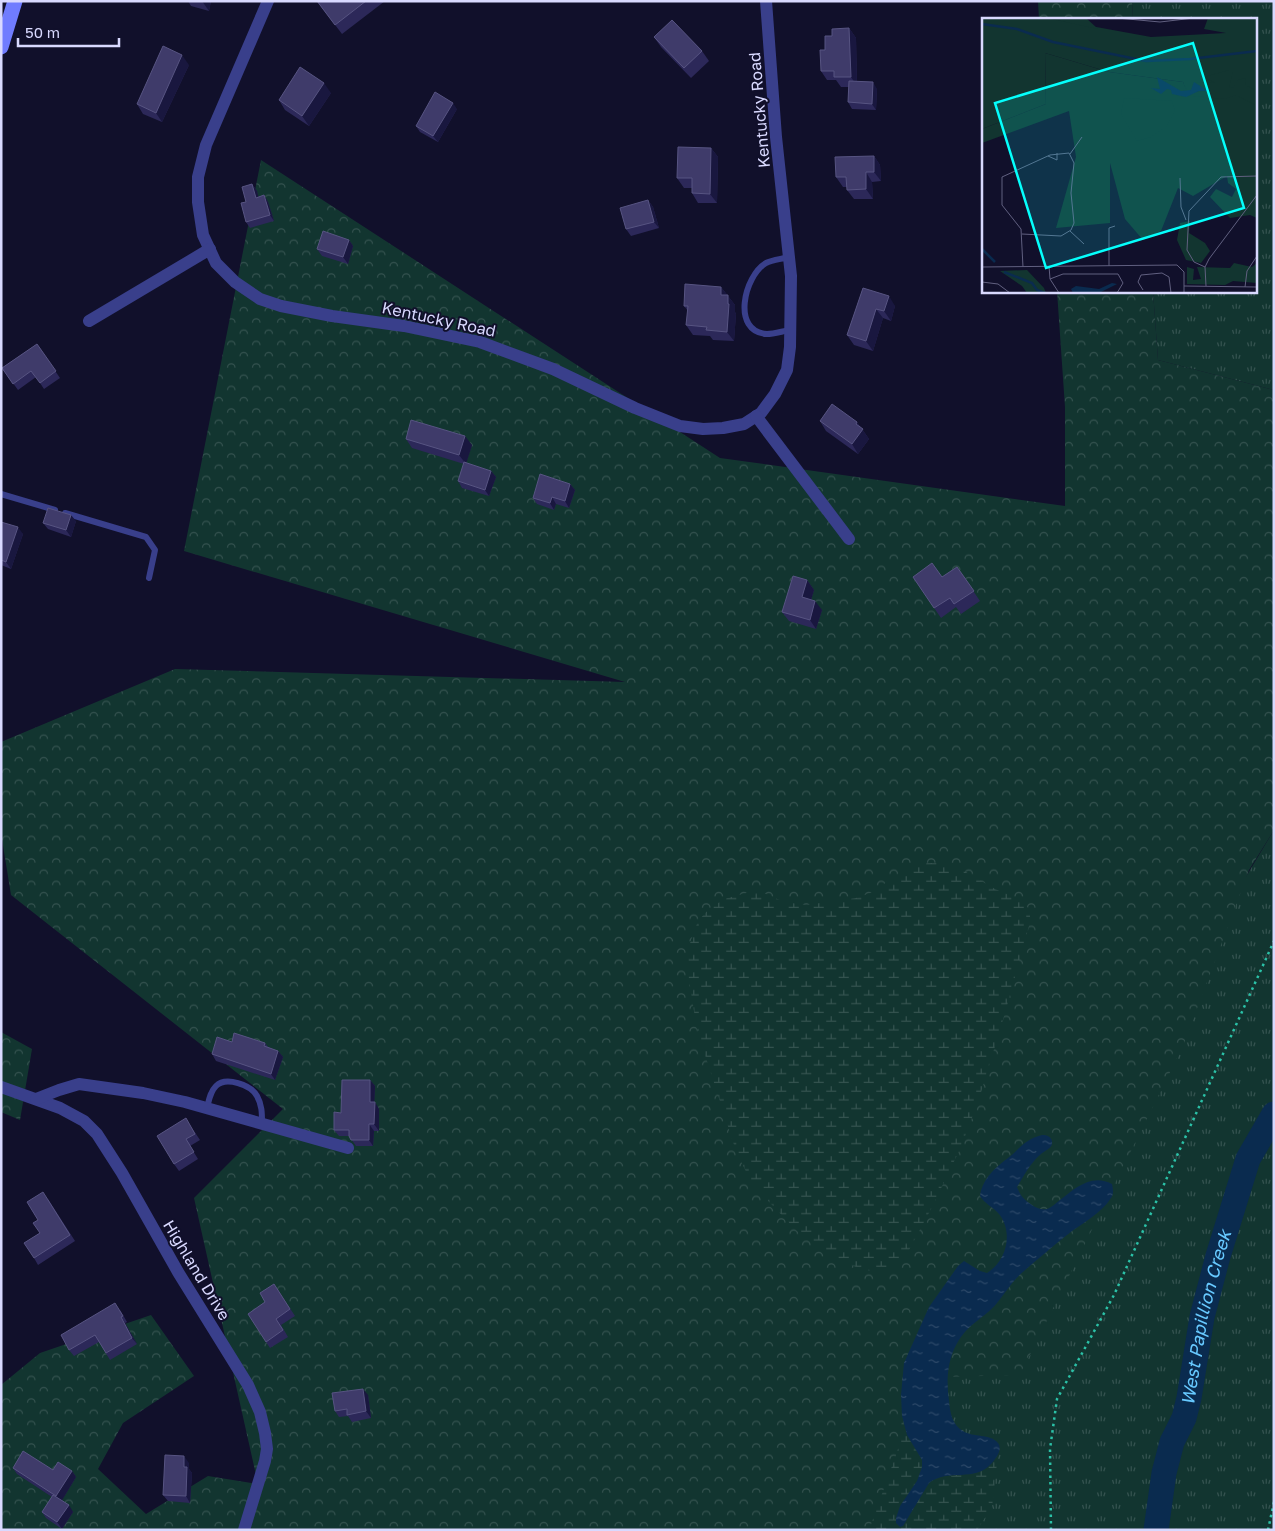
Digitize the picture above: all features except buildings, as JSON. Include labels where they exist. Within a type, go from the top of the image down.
[{"type":"street","points":[[1,47],[4,25],[15,1]]},
{"type":"street","name":"Kentucky Road","points":[[268,1],[206,144],[198,177],[198,202],[203,235],[216,263],[236,282],[260,299],[281,306],[332,316],[404,326],[480,342],[553,369],[636,408],[680,426],[703,429],[744,424],[761,414],[775,394],[787,370],[791,276],[776,137],[766,1]]},
{"type":"street","points":[[89,322],[210,249]]},
{"type":"street","points":[[756,416],[848,539]]},
{"type":"street","points":[[36,1099],[79,1084],[143,1093],[207,1108],[348,1148]]},
{"type":"street","name":"Highland Drive","points":[[1,1087],[60,1108],[84,1121],[97,1134],[252,1394],[260,1412],[267,1449],[244,1530]]},
{"type":"lane","points":[[789,257],[766,263],[756,273],[747,290],[744,312],[746,321],[754,330],[766,334],[790,330]]},
{"type":"lane","points":[[1,494],[146,537],[156,550],[150,578]]},
{"type":"lane","points":[[207,1108],[211,1092],[217,1084],[228,1082],[245,1085],[256,1094],[262,1106],[262,1123]]},
{"type":"path","points":[[1051,1530],[1050,1449],[1057,1399],[1114,1295],[1274,941]]},
{"type":"path","points":[[1268,1530],[1274,1502]]},
{"type":"green space","points":[[1038,1],[1132,1],[1133,18],[1039,18]]},
{"type":"green space","points":[[1132,1],[1274,1],[1274,390],[1158,360],[1153,292],[1258,292],[1258,18],[1133,18]]},
{"type":"green space","points":[[261,160],[720,458],[1065,506],[1065,407],[1057,292],[1153,292],[1158,360],[1274,390],[1274,830],[1249,870],[1183,1046],[1020,1375],[947,1377],[904,1530],[1,1530],[1,1385],[40,1353],[151,1315],[194,1376],[123,1423],[98,1469],[146,1514],[208,1476],[258,1484],[194,1198],[283,1109],[11,895],[1,833],[1,742],[175,669],[625,682],[184,551]]},
{"type":"green space","points":[[1274,830],[1274,1530],[904,1530],[947,1377]]},
{"type":"green space","points":[[927,863],[945,863],[959,868],[995,889],[1024,901],[1030,912],[1030,922],[979,1099],[961,1147],[908,1252],[884,1270],[871,1271],[831,1257],[796,1230],[752,1184],[736,1151],[697,1030],[687,967],[688,949],[698,921],[709,909],[724,899],[750,892],[766,894],[784,902],[806,905],[856,898],[876,891],[892,877]]},
{"type":"green space","points":[[1,1032],[32,1049],[20,1120],[1,1112]]},
{"type":"green space","points":[[902,1416],[907,1435],[920,1456],[922,1463],[919,1479],[900,1507],[896,1523],[933,1480],[991,1464],[998,1454],[992,1507],[977,1530],[869,1530],[900,1442]]},
{"type":"water","points":[[1042,1135],[1051,1138],[1051,1146],[1034,1161],[1017,1187],[1027,1201],[1037,1208],[1047,1209],[1084,1183],[1098,1180],[1112,1184],[1113,1195],[1097,1214],[1067,1235],[1020,1275],[994,1306],[972,1325],[958,1341],[948,1370],[948,1391],[952,1418],[959,1428],[967,1433],[991,1438],[998,1443],[1000,1448],[992,1463],[985,1469],[970,1474],[944,1476],[929,1483],[903,1526],[900,1527],[896,1523],[896,1518],[900,1506],[917,1481],[922,1467],[922,1460],[907,1435],[902,1416],[901,1395],[904,1363],[929,1307],[958,1266],[964,1261],[987,1273],[999,1262],[1006,1246],[1006,1230],[999,1214],[980,1196],[984,1183],[997,1167],[1026,1142]]},
{"type":"waterway","name":"West Papillion Creek","points":[[1156,1530],[1164,1473],[1172,1442],[1184,1418],[1189,1398],[1202,1317],[1218,1256],[1248,1159],[1274,1114]]}]
